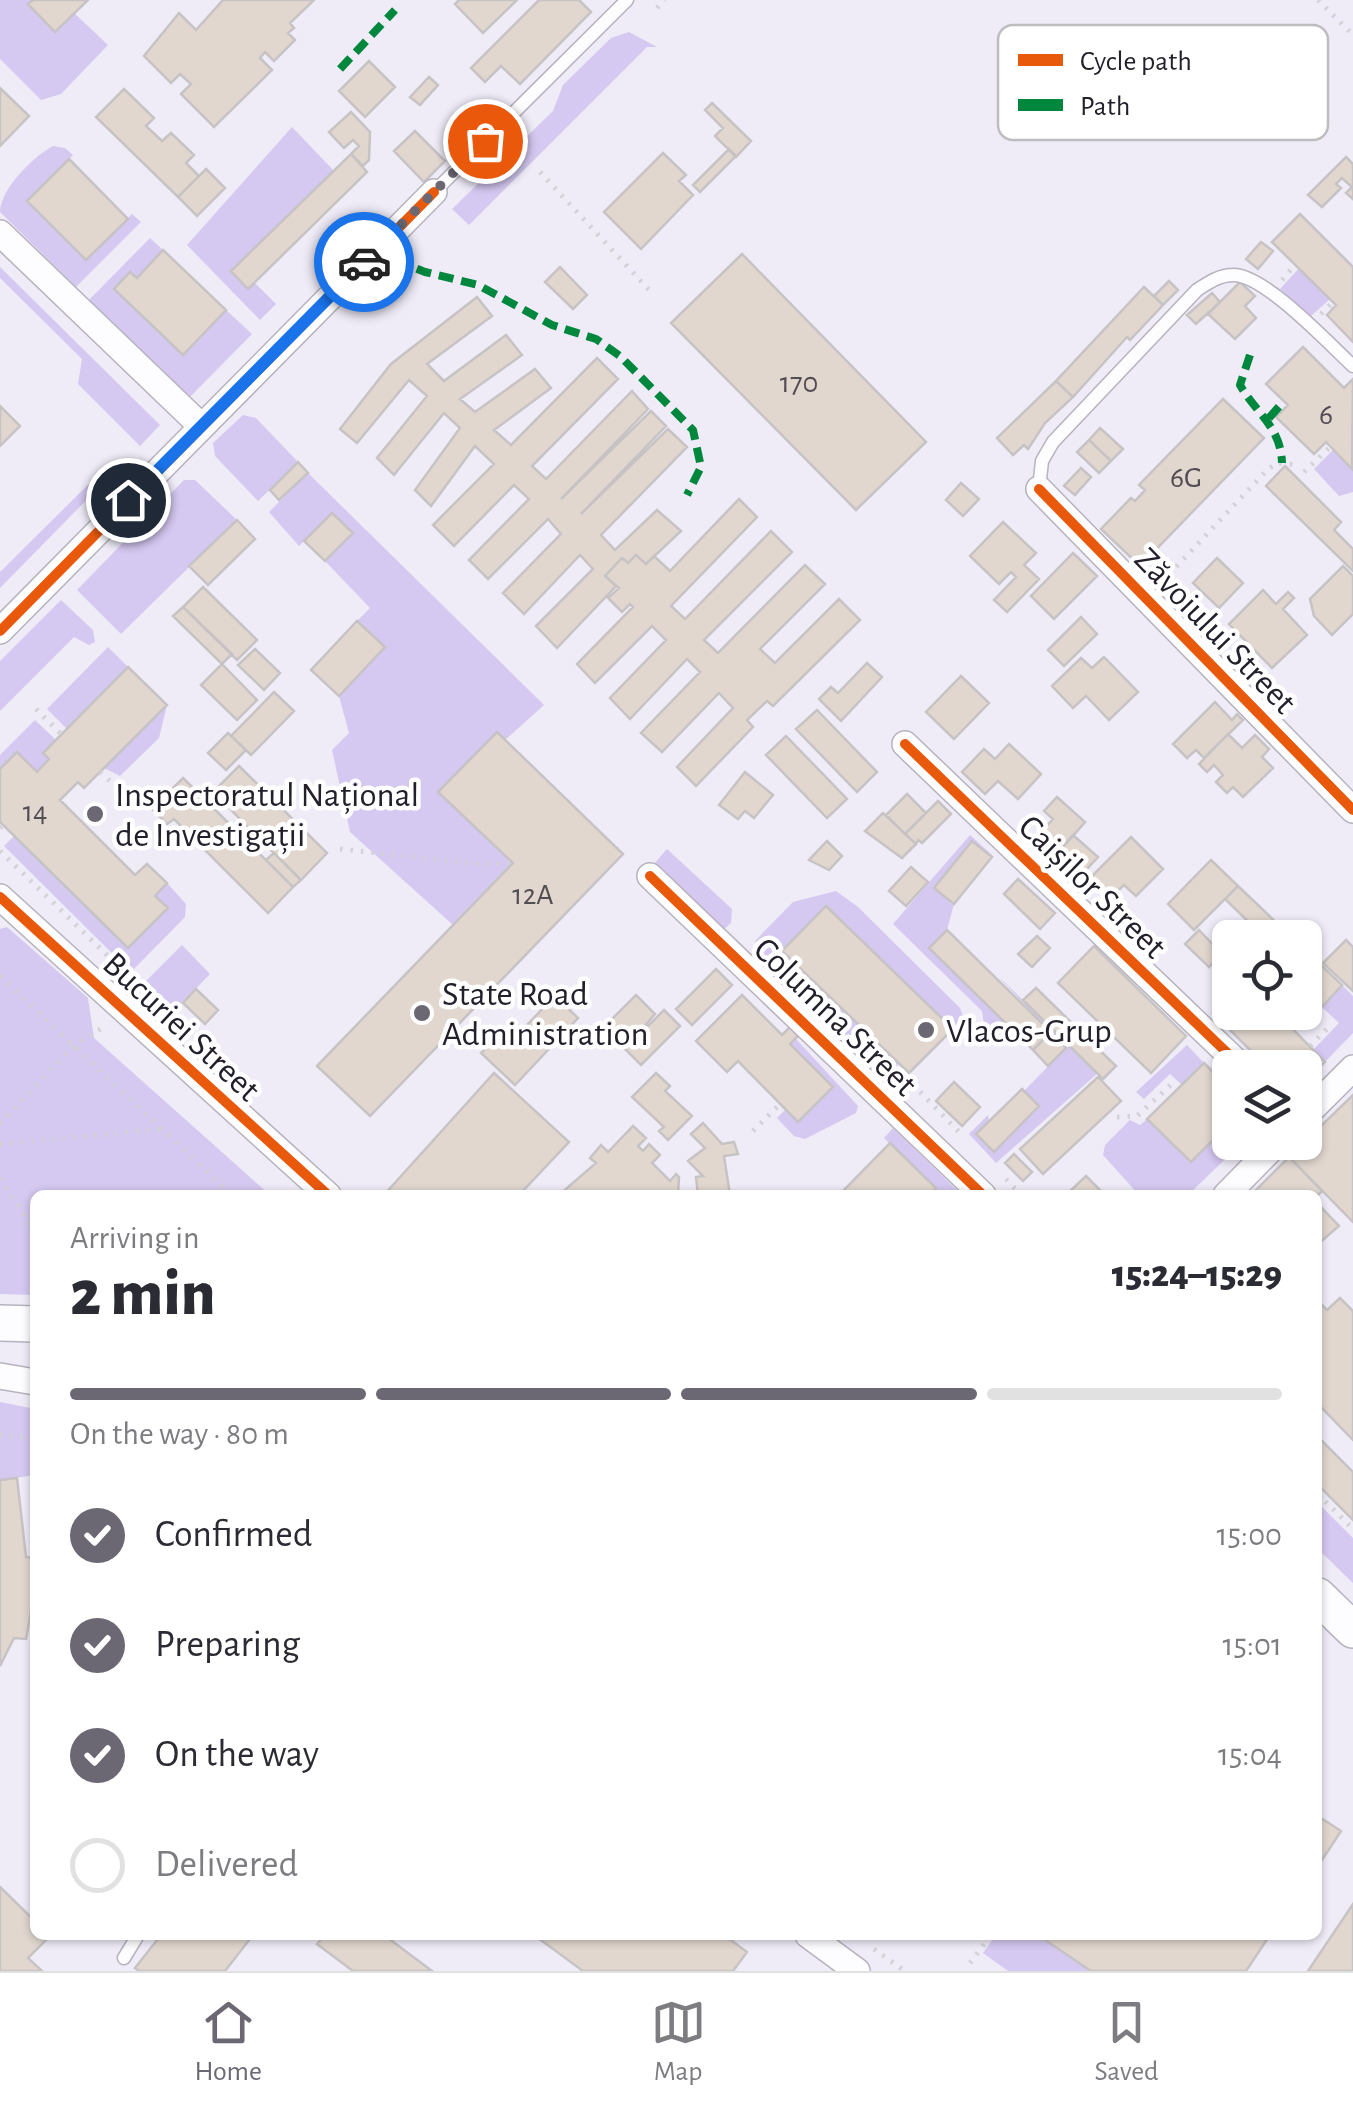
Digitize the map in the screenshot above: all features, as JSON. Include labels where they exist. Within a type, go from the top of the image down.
[{"type":"main road","points":[[0,1323],[30,1324]]},
{"type":"main road","points":[[1322,1600],[1353,1630]]},
{"type":"street","points":[[0,630],[434,192]]},
{"type":"street","points":[[0,232],[200,425]]},
{"type":"street","name":"Zăvoiului Street","points":[[1040,489],[1353,810]]},
{"type":"street","name":"Caișilor Street","points":[[905,744],[1224,1050]]},
{"type":"street","name":"Columna Street","points":[[650,876],[978,1190]]},
{"type":"street","name":"Bucuriei Street","points":[[0,897],[323,1190]]},
{"type":"street","points":[[1322,1099],[1353,1068]]},
{"type":"street","points":[[1231,1190],[1260,1160]]},
{"type":"street","points":[[0,1376],[30,1381]]},
{"type":"street","points":[[815,1940],[857,1971]]},
{"type":"lane","points":[[434,192],[626,0]]},
{"type":"lane","points":[[1040,489],[1042,460],[1053,442],[1197,290],[1214,279],[1232,275],[1258,283],[1353,366]]},
{"type":"lane","points":[[124,1958],[135,1940]]},
{"type":"path","points":[[657,8],[664,0]]},
{"type":"path","points":[[1318,0],[1353,35]]},
{"type":"path","points":[[540,172],[651,292]]},
{"type":"path","points":[[1304,472],[1330,447]]},
{"type":"path","points":[[1146,598],[1268,469],[1278,463],[1296,465]]},
{"type":"path","points":[[36,709],[62,734]]},
{"type":"path","points":[[100,772],[120,790]]},
{"type":"path","points":[[340,849],[480,864],[512,863]]},
{"type":"path","points":[[0,976],[227,1190]]},
{"type":"path","points":[[0,1124],[74,1046],[129,1014]]},
{"type":"path","points":[[1310,1046],[1329,1027]]},
{"type":"path","points":[[1117,1117],[1137,1116],[1173,1083]]},
{"type":"path","points":[[753,1131],[780,1104]]},
{"type":"path","points":[[0,1144],[162,1128]]},
{"type":"path","points":[[0,1178],[30,1224]]},
{"type":"path","points":[[0,1434],[30,1437]]},
{"type":"path","points":[[1322,1498],[1353,1530]]},
{"type":"path","points":[[970,1962],[987,1940]]},
{"type":"path","points":[[868,1944],[905,1971]]},
{"type":"shaded area","points":[[0,0],[33,0],[29,4],[74,13],[108,45],[61,94],[41,100],[0,59]]},
{"type":"shaded area","points":[[629,32],[657,47],[647,47],[469,225],[452,209],[553,111],[563,85],[611,38]]},
{"type":"shaded area","points":[[292,127],[334,171],[231,270],[248,288],[254,282],[276,304],[260,320],[187,245]]},
{"type":"shaded area","points":[[53,146],[65,148],[73,155],[27,201],[86,260],[132,214],[141,222],[76,287],[0,212],[6,193],[19,174]]},
{"type":"shaded area","points":[[150,238],[163,250],[137,278],[130,272],[114,289],[182,355],[226,310],[252,334],[186,401],[86,303]]},
{"type":"shaded area","points":[[0,267],[160,425],[140,446],[78,384],[82,359],[0,278]]},
{"type":"shaded area","points":[[1299,268],[1330,299],[1311,316],[1280,289]]},
{"type":"shaded area","points":[[243,415],[256,418],[298,462],[258,501],[215,456],[213,443]]},
{"type":"shaded area","points":[[1333,450],[1353,468],[1353,492],[1339,496],[1314,469]]},
{"type":"shaded area","points":[[111,462],[119,467],[0,588],[0,572]]},
{"type":"shaded area","points":[[308,473],[544,705],[505,740],[496,733],[439,792],[513,863],[453,925],[350,832],[332,750],[349,733],[339,696],[357,621],[370,608],[325,561],[352,533],[332,513],[299,546],[269,512]]},
{"type":"shaded area","points":[[184,480],[195,480],[237,520],[121,634],[77,590]]},
{"type":"shaded area","points":[[61,600],[93,630],[95,642],[89,645],[74,637],[0,711],[0,661]]},
{"type":"shaded area","points":[[108,647],[128,667],[67,729],[47,709]]},
{"type":"shaded area","points":[[167,705],[159,738],[120,776],[104,768]]},
{"type":"shaded area","points":[[35,720],[56,740],[43,752],[49,759],[37,772],[17,752],[0,769],[0,755]]},
{"type":"shaded area","points":[[970,835],[993,856],[972,842],[934,887],[954,904],[947,930],[929,948],[1009,1027],[986,1038],[982,1011],[893,924]]},
{"type":"shaded area","points":[[14,836],[128,948],[167,909],[155,896],[167,883],[186,904],[185,917],[131,972],[4,846]]},
{"type":"shaded area","points":[[667,849],[732,909],[731,923],[721,932],[653,865]]},
{"type":"shaded area","points":[[836,891],[858,907],[960,1008],[968,1030],[962,1038],[826,907],[783,951],[899,1064],[881,1080],[764,956],[755,941],[793,902]]},
{"type":"shaded area","points":[[7,927],[88,998],[94,1038],[264,1190],[30,1190],[30,1295],[0,1294],[0,929]]},
{"type":"shaded area","points":[[182,945],[210,974],[173,1012],[143,984]]},
{"type":"shaded area","points":[[996,974],[1098,1073],[996,1163],[969,1134],[988,1115],[994,1151],[1039,1107],[1024,1091],[1066,1048]]},
{"type":"shaded area","points":[[1342,985],[1353,996],[1353,1033],[1325,1062],[1322,1050],[1313,1050],[1339,1023],[1322,1007]]},
{"type":"shaded area","points":[[796,1039],[858,1106],[856,1113],[805,1139],[794,1136],[777,1118],[785,1110],[799,1122],[833,1088],[790,1044]]},
{"type":"shaded area","points":[[1187,1045],[1204,1063],[1182,1085],[1170,1074],[1144,1099],[1136,1092]]},
{"type":"shaded area","points":[[1147,1119],[1191,1162],[1212,1141],[1212,1160],[1224,1160],[1193,1190],[1134,1190],[1103,1155],[1105,1145],[1130,1120],[1140,1125]]},
{"type":"shaded area","points":[[893,1128],[957,1190],[933,1190],[935,1187],[884,1138]]},
{"type":"shaded area","points":[[0,1402],[30,1408],[30,1476],[0,1480]]},
{"type":"shaded area","points":[[1322,1507],[1353,1538],[1353,1583],[1322,1553]]},
{"type":"shaded area","points":[[992,1940],[1045,1940],[1091,1971],[1008,1971],[983,1953]]},
{"type":"building","points":[[33,0],[88,0],[55,32],[28,4]]},
{"type":"building","points":[[223,0],[314,0],[290,23],[294,28],[288,33],[295,40],[274,61],[265,52],[260,58],[272,70],[214,127],[181,94],[191,84],[180,74],[171,83],[144,56],[179,13],[196,30]]},
{"type":"building","points":[[459,0],[517,0],[483,33],[455,4]]},
{"type":"building","points":[[539,0],[579,0],[591,12],[520,84],[501,66],[485,82],[471,68]]},
{"type":"building","points":[[369,61],[395,87],[365,117],[339,91]]},
{"type":"building","points":[[429,77],[438,85],[420,105],[410,97]]},
{"type":"building","points":[[0,88],[29,116],[0,146]]},
{"type":"building","points":[[124,89],[154,118],[146,126],[162,141],[171,133],[194,155],[186,163],[199,176],[178,197],[96,117]]},
{"type":"building","points":[[712,103],[751,141],[736,157],[715,136],[723,128],[705,110]]},
{"type":"building","points":[[351,112],[370,132],[369,160],[363,166],[351,154],[359,146],[353,140],[344,148],[329,132]]},
{"type":"building","points":[[415,131],[445,161],[424,182],[394,151]]},
{"type":"building","points":[[729,149],[736,156],[700,192],[693,185]]},
{"type":"building","points":[[663,153],[686,175],[679,181],[693,195],[641,249],[604,212]]},
{"type":"building","points":[[351,154],[367,172],[248,289],[231,271]]},
{"type":"building","points":[[1346,157],[1353,164],[1353,199],[1346,193],[1352,187],[1342,178],[1336,184],[1341,188],[1322,207],[1308,195]]},
{"type":"building","points":[[69,159],[128,219],[86,260],[27,201]]},
{"type":"building","points":[[206,169],[225,188],[197,216],[178,197]]},
{"type":"building","points":[[1300,214],[1353,267],[1353,342],[1327,315],[1336,305],[1272,242]]},
{"type":"building","points":[[1261,242],[1273,251],[1258,269],[1246,259]]},
{"type":"building","points":[[163,250],[226,310],[183,355],[114,289],[130,272],[137,278]]},
{"type":"building","points":[[742,254],[926,442],[856,510],[671,323]]},
{"type":"building","points":[[560,267],[587,295],[573,309],[545,282]]},
{"type":"building","points":[[1169,281],[1178,290],[1163,305],[1154,296]]},
{"type":"building","points":[[1240,282],[1255,296],[1245,306],[1256,318],[1235,339],[1208,314]]},
{"type":"building","points":[[1144,287],[1163,305],[1130,340],[1127,337],[1073,397],[1056,381]]},
{"type":"building","points":[[1212,293],[1220,302],[1196,324],[1187,315]]},
{"type":"building","points":[[477,297],[492,316],[427,364],[444,381],[506,335],[522,355],[460,399],[475,412],[535,369],[551,388],[494,430],[511,445],[597,358],[618,379],[532,466],[546,479],[632,391],[648,409],[561,499],[651,411],[666,426],[581,514],[668,429],[687,447],[601,535],[615,550],[657,510],[681,531],[646,564],[636,555],[628,563],[622,558],[605,576],[616,586],[557,648],[536,626],[593,569],[580,555],[524,614],[503,593],[561,534],[548,519],[488,579],[469,560],[529,499],[514,485],[454,546],[433,525],[494,464],[475,446],[431,506],[415,490],[460,428],[444,413],[394,475],[377,458],[427,396],[409,380],[357,443],[340,429],[391,364]]},
{"type":"building","points":[[1303,347],[1344,388],[1353,379],[1352,469],[1326,442],[1314,454],[1276,417],[1288,405],[1266,384]]},
{"type":"building","points":[[1056,381],[1073,397],[1045,423],[1028,449],[1024,445],[1013,455],[997,438]]},
{"type":"building","points":[[1223,399],[1264,438],[1140,566],[1101,529],[1131,498],[1135,501],[1145,490],[1139,485]]},
{"type":"building","points":[[0,406],[20,426],[0,446]]},
{"type":"building","points":[[1100,428],[1123,449],[1111,461],[1089,440]]},
{"type":"building","points":[[1089,440],[1111,461],[1099,473],[1077,452]]},
{"type":"building","points":[[298,462],[308,473],[279,500],[270,490]]},
{"type":"building","points":[[1285,466],[1341,522],[1334,530],[1353,549],[1353,571],[1266,486]]},
{"type":"building","points":[[1081,468],[1091,477],[1075,495],[1064,486]]},
{"type":"building","points":[[961,483],[979,499],[963,516],[946,500]]},
{"type":"building","points":[[739,499],[757,517],[671,606],[685,619],[771,531],[792,552],[704,640],[718,653],[805,565],[825,584],[760,649],[775,663],[839,599],[860,620],[773,706],[767,701],[747,720],[753,727],[696,786],[677,767],[733,708],[719,693],[662,752],[641,733],[700,672],[687,659],[630,719],[610,698],[666,640],[652,626],[595,683],[577,664],[633,607],[630,604],[622,612],[608,598],[619,588],[605,576],[622,558],[628,563],[636,555],[646,564],[654,556],[670,571]]},
{"type":"building","points":[[332,513],[353,533],[325,561],[304,541]]},
{"type":"building","points":[[237,520],[255,539],[208,585],[189,566]]},
{"type":"building","points":[[1003,522],[1036,553],[1024,565],[1039,579],[1007,612],[994,600],[1016,577],[1011,572],[999,584],[970,556]]},
{"type":"building","points":[[1073,553],[1097,576],[1054,619],[1031,596]]},
{"type":"building","points":[[1217,558],[1243,583],[1219,608],[1193,583]]},
{"type":"building","points":[[1343,566],[1353,576],[1353,614],[1332,635],[1314,616],[1310,599]]},
{"type":"building","points":[[203,587],[257,640],[237,660],[183,607]]},
{"type":"building","points":[[1263,590],[1276,604],[1288,592],[1294,598],[1283,609],[1307,635],[1272,668],[1229,624]]},
{"type":"building","points":[[183,607],[232,654],[222,664],[173,616]]},
{"type":"building","points":[[1081,617],[1097,634],[1064,666],[1048,650]]},
{"type":"building","points":[[357,621],[385,647],[339,696],[311,670]]},
{"type":"building","points":[[255,649],[280,673],[264,690],[238,665]]},
{"type":"building","points":[[1104,657],[1138,692],[1109,720],[1086,696],[1073,708],[1052,686],[1081,658],[1092,668]]},
{"type":"building","points":[[867,663],[882,677],[841,721],[819,699],[831,687],[838,693]]},
{"type":"building","points":[[222,664],[257,700],[237,720],[201,685]]},
{"type":"building","points":[[128,667],[167,705],[84,788],[78,782],[60,800],[135,875],[147,864],[167,883],[155,896],[168,908],[128,948],[0,822],[0,769],[17,752],[37,772],[49,759],[43,753]]},
{"type":"building","points":[[961,676],[989,703],[954,739],[926,712]]},
{"type":"building","points":[[274,692],[294,711],[251,755],[231,736]]},
{"type":"building","points":[[1215,702],[1232,720],[1237,714],[1243,720],[1204,758],[1196,750],[1187,758],[1173,744]]},
{"type":"building","points":[[817,710],[877,772],[857,792],[796,729]]},
{"type":"building","points":[[497,732],[623,854],[370,1116],[317,1066],[513,863],[438,792]]},
{"type":"building","points":[[228,733],[246,750],[226,770],[208,753]]},
{"type":"building","points":[[1228,734],[1242,748],[1255,735],[1269,749],[1262,757],[1273,768],[1243,797],[1233,787],[1227,793],[1216,782],[1223,775],[1214,765],[1207,772],[1199,764]]},
{"type":"building","points":[[786,736],[847,799],[827,818],[766,755]]},
{"type":"building","points":[[1009,744],[1041,774],[1018,799],[998,781],[985,794],[962,772],[984,749],[995,759]]},
{"type":"building","points":[[239,766],[327,853],[301,880],[213,792]]},
{"type":"building","points":[[745,772],[773,795],[754,818],[745,811],[738,819],[719,805]]},
{"type":"building","points":[[183,778],[293,887],[268,913],[174,819],[167,824],[152,809]]},
{"type":"building","points":[[907,794],[926,813],[905,834],[886,815]]},
{"type":"building","points":[[1057,797],[1085,822],[1051,861],[1031,843],[1053,819],[1044,811]]},
{"type":"building","points":[[938,801],[951,814],[922,843],[918,840],[916,844],[905,834]]},
{"type":"building","points":[[883,813],[916,844],[902,858],[865,831]]},
{"type":"building","points":[[1073,835],[1098,857],[1075,882],[1051,861]]},
{"type":"building","points":[[1131,837],[1163,869],[1136,896],[1124,885],[1111,897],[1091,877]]},
{"type":"building","points":[[827,841],[842,856],[829,870],[809,860]]},
{"type":"building","points":[[972,841],[992,857],[954,904],[934,888]]},
{"type":"building","points":[[274,853],[301,880],[293,887],[266,860]]},
{"type":"building","points":[[1211,860],[1238,886],[1194,930],[1168,904]]},
{"type":"building","points":[[911,867],[928,882],[906,906],[889,891]]},
{"type":"building","points":[[1018,879],[1055,913],[1040,929],[1004,894]]},
{"type":"building","points":[[1238,886],[1273,920],[1247,920],[1225,899]]},
{"type":"building","points":[[826,906],[953,1029],[909,1073],[782,951]]},
{"type":"building","points":[[947,930],[1051,1032],[1033,1050],[929,948]]},
{"type":"building","points":[[1199,930],[1212,944],[1212,964],[1209,967],[1185,944]]},
{"type":"building","points":[[1037,936],[1050,948],[1032,967],[1018,954]]},
{"type":"building","points":[[1346,940],[1353,947],[1353,991],[1323,963]]},
{"type":"building","points":[[1094,946],[1186,1036],[1151,1073],[1058,983]]},
{"type":"building","points":[[1322,966],[1342,985],[1322,1007]]},
{"type":"building","points":[[716,969],[732,985],[692,1025],[676,1009]]},
{"type":"building","points":[[1036,988],[1116,1066],[1103,1079],[1023,1000]]},
{"type":"building","points":[[196,989],[218,1010],[205,1024],[183,1003]]},
{"type":"building","points":[[636,995],[655,1014],[625,1049],[603,1028]]},
{"type":"building","points":[[742,995],[782,1035],[791,1026],[799,1035],[790,1044],[833,1087],[798,1122],[738,1061],[727,1072],[696,1041]]},
{"type":"building","points":[[555,996],[578,1018],[515,1085],[481,1053],[513,1021],[522,1030]]},
{"type":"building","points":[[664,1010],[680,1026],[641,1065],[625,1049]]},
{"type":"building","points":[[1230,1030],[1294,1030],[1313,1050],[1250,1050]]},
{"type":"building","points":[[1051,1032],[1066,1048],[1048,1066],[1033,1050]]},
{"type":"building","points":[[1204,1063],[1212,1071],[1212,1141],[1191,1162],[1147,1119]]},
{"type":"building","points":[[494,1073],[569,1142],[524,1190],[389,1190]]},
{"type":"building","points":[[656,1073],[670,1086],[665,1091],[692,1116],[668,1140],[659,1131],[664,1127],[632,1097]]},
{"type":"building","points":[[1098,1077],[1121,1101],[1043,1174],[1020,1149]]},
{"type":"building","points":[[954,1082],[980,1107],[962,1126],[936,1101]]},
{"type":"building","points":[[1022,1089],[1039,1106],[994,1152],[976,1134]]},
{"type":"building","points":[[1353,1095],[1353,1222],[1292,1160],[1322,1160],[1322,1125]]},
{"type":"building","points":[[703,1123],[722,1144],[734,1142],[738,1154],[724,1156],[729,1190],[697,1190],[696,1177],[703,1176],[688,1161],[705,1148],[691,1134]]},
{"type":"building","points":[[633,1126],[646,1138],[638,1146],[643,1151],[649,1144],[660,1155],[652,1163],[670,1181],[676,1174],[679,1177],[678,1190],[565,1190],[596,1163],[590,1158],[601,1145],[608,1152]]},
{"type":"building","points":[[890,1143],[936,1188],[934,1190],[844,1190]]},
{"type":"building","points":[[1014,1154],[1032,1172],[1023,1181],[1005,1163]]},
{"type":"building","points":[[1286,1160],[1292,1160],[1321,1190],[1256,1190]]},
{"type":"building","points":[[1086,1176],[1100,1190],[1071,1190]]},
{"type":"building","points":[[1322,1208],[1339,1226],[1322,1241]]},
{"type":"building","points":[[1340,1298],[1353,1311],[1353,1440],[1322,1408],[1322,1305],[1327,1310]]},
{"type":"building","points":[[1322,1441],[1353,1472],[1353,1520],[1322,1489]]},
{"type":"building","points":[[17,1478],[26,1557],[30,1557],[30,1617],[26,1639],[14,1638],[0,1666],[0,1480]]},
{"type":"building","points":[[1322,1819],[1341,1831],[1322,1860]]},
{"type":"building","points":[[0,1887],[30,1916],[30,1940],[46,1940],[28,1958],[42,1971],[0,1971]]},
{"type":"building","points":[[1353,1904],[1353,1971],[1308,1971]]},
{"type":"building","points":[[157,1940],[249,1940],[225,1971],[135,1968]]},
{"type":"building","points":[[321,1940],[391,1940],[432,1971],[353,1971],[317,1944]]},
{"type":"building","points":[[541,1940],[731,1940],[747,1952],[733,1971],[583,1971]]},
{"type":"building","points":[[1045,1940],[1267,1940],[1246,1971],[1091,1971]]},
{"type":"marked path","points":[[340,69],[395,10]]},
{"type":"marked path","points":[[374,252],[425,272],[478,285],[552,325],[596,339],[620,356],[693,430],[701,467],[687,495]]},
{"type":"marked path","points":[[1250,355],[1240,385],[1272,430],[1282,463]]},
{"type":"marked path","points":[[1269,418],[1284,401]]},
{"type":"cycle path","points":[[0,631],[434,192]]},
{"type":"cycle path","points":[[1039,489],[1353,810]]},
{"type":"cycle path","points":[[905,744],[1224,1050]]},
{"type":"cycle path","points":[[650,876],[978,1190]]},
{"type":"cycle path","points":[[0,897],[322,1190]]},
{"type":"way so far","points":[[364,262],[485,141]]},
{"type":"place","name":"Inspectoratul Național de Investigații","points":[[95,814]]},
{"type":"place","name":"State Road Administration","points":[[422,1013]]},
{"type":"place","name":"Vlacos-Grup","points":[[926,1030]]},
{"type":"route","points":[[128,500],[364,262]]}]
